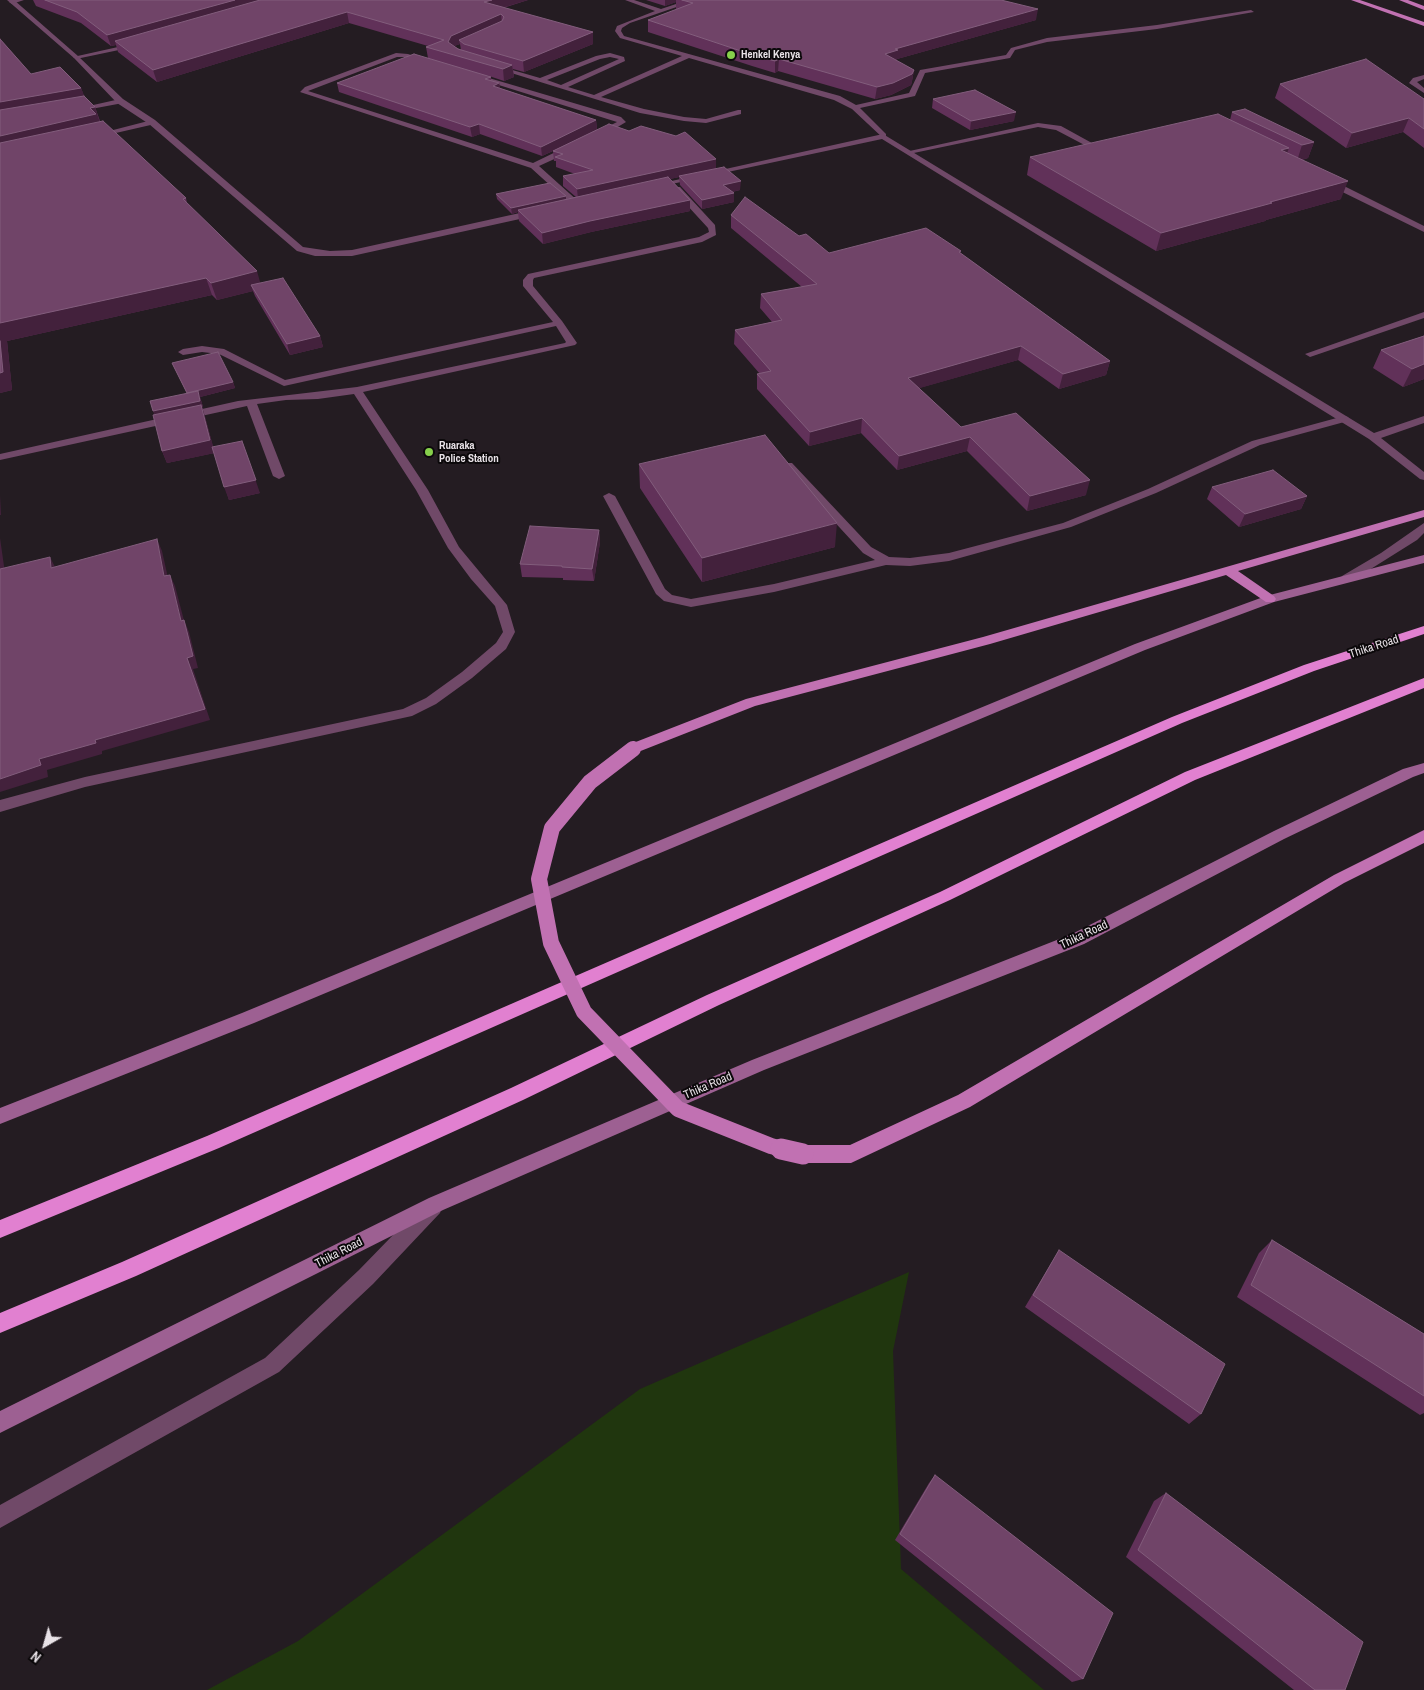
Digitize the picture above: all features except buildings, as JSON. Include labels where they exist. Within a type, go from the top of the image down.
[{"type":"highway","name":"Thika Road","points":[[0,1229],[249,1126],[1177,720],[1309,668],[1424,630]]},
{"type":"highway","points":[[0,1323],[129,1269],[517,1094],[713,1000],[945,896],[1190,776],[1424,683]]},
{"type":"main road","points":[[1354,0],[1424,24]]},
{"type":"main road","points":[[1402,0],[1424,8]]},
{"type":"main road","points":[[1424,513],[985,641],[751,702],[633,749],[590,782],[552,828],[539,879],[551,943],[584,1012],[678,1109],[771,1146],[803,1154],[851,1154],[964,1101],[1339,879],[1424,836]]},
{"type":"main road","points":[[0,1116],[257,1014],[1140,647],[1270,599],[1424,559]]},
{"type":"main road","points":[[1229,571],[1270,599]]},
{"type":"main road","name":"Thika Road","points":[[0,1422],[436,1204],[758,1065],[1078,939],[1279,835],[1408,773],[1424,768]]},
{"type":"street","points":[[628,0],[662,11]]},
{"type":"street","points":[[694,0],[628,22],[619,28],[619,34],[622,37],[820,92],[855,107],[883,136],[1373,437],[1424,477]]},
{"type":"street","points":[[14,1],[76,57],[120,102],[152,122],[300,249],[315,253],[352,253],[546,210]]},
{"type":"street","points":[[855,107],[912,94],[922,71],[1008,57],[1013,50],[1047,40],[1157,27],[1251,12]]},
{"type":"street","points":[[76,57],[146,42]]},
{"type":"street","points":[[434,63],[406,55],[396,55],[307,88],[304,92],[534,166],[576,204]]},
{"type":"street","points":[[542,80],[598,57],[610,55],[622,58],[623,60],[562,86]]},
{"type":"street","points":[[594,97],[688,56]]},
{"type":"street","points":[[489,66],[643,111],[684,119],[706,120],[738,112]]},
{"type":"street","points":[[461,72],[618,119],[622,122],[594,137]]},
{"type":"street","points":[[1424,77],[1414,79],[1413,83],[1424,91]]},
{"type":"street","points":[[65,112],[120,102]]},
{"type":"street","points":[[85,138],[152,122]]},
{"type":"street","points":[[909,152],[1038,125],[1058,128],[1097,148]]},
{"type":"street","points":[[642,189],[883,136]]},
{"type":"street","points":[[534,166],[576,145]]},
{"type":"street","points":[[1319,177],[1424,229]]},
{"type":"street","points":[[0,457],[251,402],[286,396],[318,396],[357,390],[568,345],[572,342],[559,322],[528,286],[528,280],[531,276],[702,239],[713,233],[712,228],[671,183]]},
{"type":"street","points":[[566,206],[585,201]]},
{"type":"street","points":[[1310,354],[1424,315]]},
{"type":"street","points":[[183,352],[202,349],[221,351],[284,382],[559,322]]},
{"type":"street","points":[[284,382],[286,396]]},
{"type":"street","points":[[0,806],[85,782],[350,726],[407,712],[438,696],[486,660],[501,646],[509,632],[501,605],[475,576],[454,548],[422,490],[357,390]]},
{"type":"street","points":[[251,402],[279,476]]},
{"type":"street","points":[[609,496],[660,591],[668,598],[691,603],[774,588],[886,561],[910,562],[949,557],[1067,525],[1152,491],[1256,443],[1344,419]]},
{"type":"street","points":[[1373,437],[1424,419]]},
{"type":"street","points":[[778,454],[867,550],[886,561]]},
{"type":"street","points":[[1403,459],[1424,464]]},
{"type":"street","points":[[1346,579],[1386,556],[1424,527]]},
{"type":"street","points":[[0,1517],[272,1365],[366,1277],[436,1204]]},
{"type":"green space","points":[[909,1272],[893,1351],[901,1569],[1044,1690],[207,1690],[298,1641],[640,1389]]},
{"type":"place","name":"Henkel Kenya","points":[[731,55]]},
{"type":"place","name":"Ruaraka Police Station","points":[[429,452]]}]
